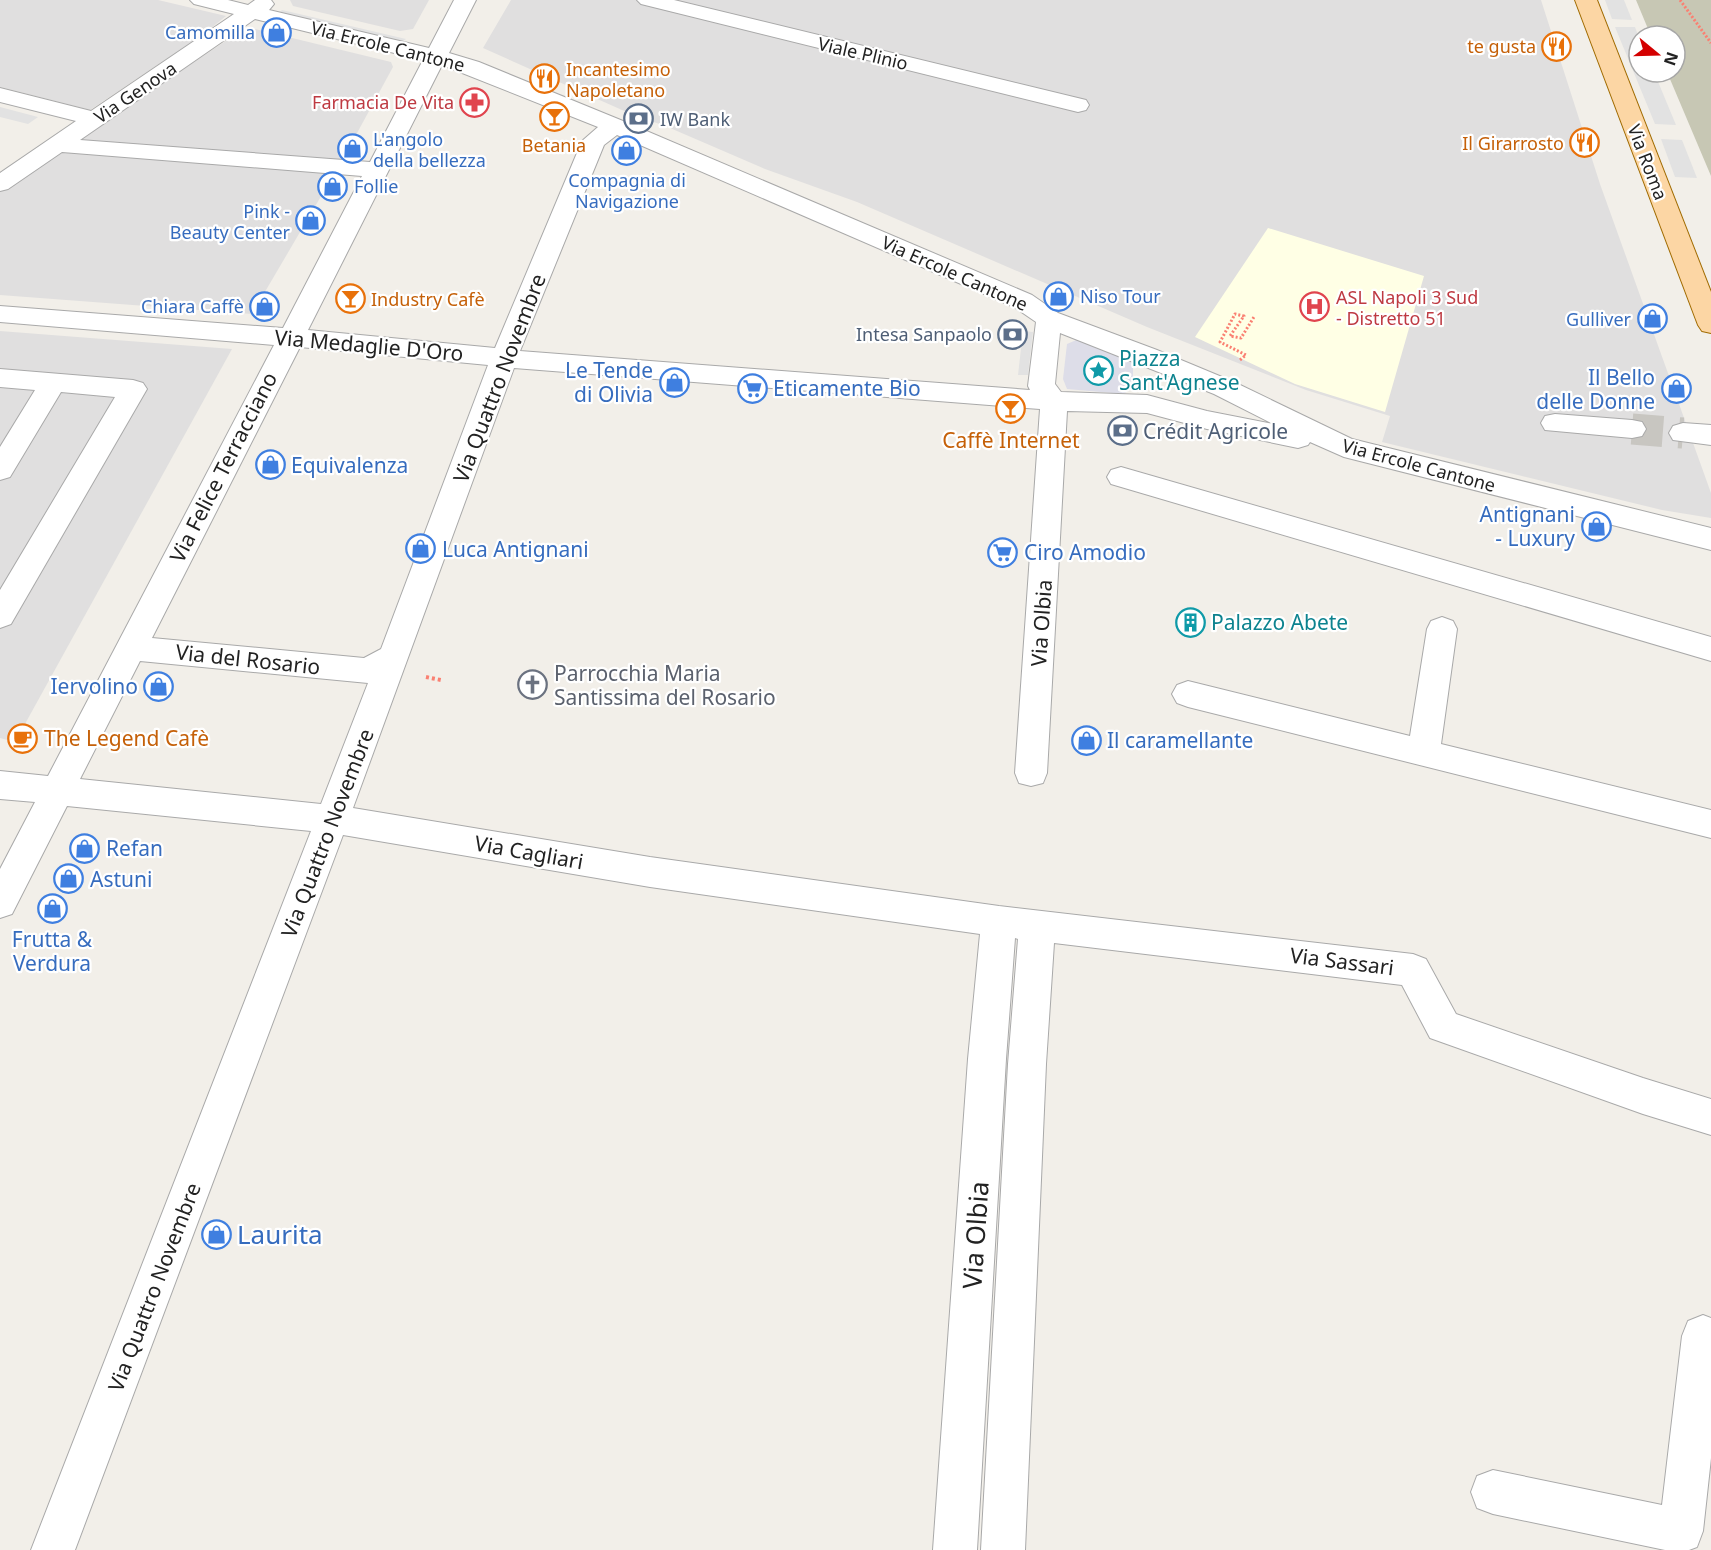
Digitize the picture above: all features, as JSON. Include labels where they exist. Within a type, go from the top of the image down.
[{"type":"main road","name":"Via Roma","points":[[1586,0],[1711,325]]},
{"type":"street","name":"Via Ercole Cantone","points":[[201,0],[260,6],[471,67],[615,126],[1023,301],[1049,319],[1148,356],[1224,388],[1344,447],[1711,538]]},
{"type":"street","name":"Via Felice Terracciano","points":[[0,903],[129,648],[272,372],[292,338],[465,0]]},
{"type":"street","name":"Viale Plinio","points":[[648,0],[1078,105]]},
{"type":"street","name":"Via Genova","points":[[0,184],[260,6]]},
{"type":"street","points":[[0,95],[94,119]]},
{"type":"street","name":"Via Quattro Novembre","points":[[53,1550],[332,819],[381,664],[594,141],[615,126]]},
{"type":"street","points":[[57,145],[377,170]]},
{"type":"street","name":"Via Medaglie D'Oro","points":[[0,314],[504,358],[1054,401],[1147,404],[1208,420],[1344,447]]},
{"type":"street","points":[[1049,319],[1041,386],[1054,401]]},
{"type":"street","points":[[1147,404],[1148,356]]},
{"type":"street","points":[[0,378],[133,389],[0,616]]},
{"type":"street","points":[[0,470],[53,383]]},
{"type":"street","name":"Via Olbia","points":[[1031,773],[1054,401]]},
{"type":"street","points":[[1555,423],[1632,429]]},
{"type":"street","points":[[1683,433],[1711,435]]},
{"type":"street","points":[[1121,477],[1711,649]]},
{"type":"street","points":[[1424,752],[1442,628]]},
{"type":"street","name":"Via del Rosario","points":[[129,648],[381,664]]},
{"type":"street","points":[[1188,694],[1711,824]]},
{"type":"street","name":"Via Cagliari","points":[[0,785],[332,819],[650,872],[999,921]]},
{"type":"street","name":"Via Olbia","points":[[955,1550],[986,1071],[999,921]]},
{"type":"street","name":"Via Sassari","points":[[999,921],[1413,969],[1443,1026],[1643,1096],[1711,1117]]},
{"type":"street","name":"Via Olbia","points":[[1003,1550],[1027,1064],[1037,925]]},
{"type":"street","points":[[1493,1492],[1681,1531],[1703,1336],[1711,1339]]},
{"type":"path","points":[[1680,0],[1711,43]]},
{"type":"path","points":[[1242,358],[1246,355],[1220,342],[1235,314],[1244,316],[1230,336],[1241,338],[1254,317]]},
{"type":"shaded area","points":[[0,0],[158,0],[226,16],[201,36],[90,110],[0,87]]},
{"type":"shaded area","points":[[290,0],[429,0],[413,29],[400,31],[293,6]]},
{"type":"shaded area","points":[[511,0],[1541,0],[1600,184],[1711,493],[1711,518],[1662,510],[1382,442],[1390,416],[1306,390],[1147,327],[857,202],[765,169],[622,110],[483,48]]},
{"type":"shaded area","points":[[1605,0],[1624,0],[1632,20],[1612,19]]},
{"type":"shaded area","points":[[1636,0],[1711,0],[1711,176],[1672,84],[1687,84],[1687,24],[1646,24]]},
{"type":"shaded area","points":[[282,10],[406,39],[403,41],[280,12]]},
{"type":"shaded area","points":[[247,27],[391,62],[393,67],[344,157],[252,314],[0,295],[0,190]]},
{"type":"shaded area","points":[[1615,27],[1627,27],[1627,56]]},
{"type":"shaded area","points":[[1639,84],[1659,84],[1676,125],[1655,124]]},
{"type":"shaded area","points":[[0,107],[38,117],[28,124],[0,117]]},
{"type":"shaded area","points":[[1661,139],[1682,140],[1697,178],[1675,177]]},
{"type":"shaded area","name":"ASL Napoli 3 Sud - Distretto 51","points":[[1268,228],[1424,276],[1385,412],[1295,384],[1195,337]]},
{"type":"shaded area","points":[[0,331],[232,349],[15,742],[0,738]]},
{"type":"shaded area","points":[[1023,331],[1033,332],[1028,375],[1018,375]]},
{"type":"shaded area","name":"Piazza Sant'Agnese","points":[[1081,338],[1129,356],[1133,362],[1133,388],[1123,394],[1067,389],[1063,379],[1067,344]]},
{"type":"tunnel","points":[[1632,429],[1683,433]]},
{"type":"place","name":"Camomilla","points":[[276,32]]},
{"type":"place","name":"te gusta","points":[[1557,46]]},
{"type":"place","name":"Incantesimo Napoletano","points":[[545,79]]},
{"type":"place","name":"Farmacia De Vita","points":[[475,102]]},
{"type":"place","name":"Betania","points":[[554,116]]},
{"type":"place","name":"IW Bank","points":[[639,119]]},
{"type":"place","name":"Il Girarrosto","points":[[1585,143]]},
{"type":"place","name":"L'angolo della bellezza","points":[[352,149]]},
{"type":"place","name":"Compagnia di Navigazione","points":[[627,151]]},
{"type":"place","name":"Follie","points":[[333,186]]},
{"type":"place","name":"Pink - Beauty Center","points":[[311,221]]},
{"type":"place","name":"Niso Tour","points":[[1059,296]]},
{"type":"place","name":"Industry Cafè","points":[[350,299]]},
{"type":"place","name":"Chiara Caffè","points":[[265,306]]},
{"type":"place","name":"ASL Napoli 3 Sud - Distretto 51","points":[[1315,307]]},
{"type":"place","name":"Gulliver","points":[[1652,319]]},
{"type":"place","name":"Intesa Sanpaolo","points":[[1013,334]]},
{"type":"place","name":"Piazza Sant'Agnese","points":[[1098,370]]},
{"type":"place","name":"Le Tende di Olivia","points":[[674,382]]},
{"type":"place","name":"Eticamente Bio","points":[[752,388]]},
{"type":"place","name":"Il Bello delle Donne","points":[[1676,389]]},
{"type":"place","name":"Caffè Internet","points":[[1011,409]]},
{"type":"place","name":"Crédit Agricole","points":[[1122,431]]},
{"type":"place","name":"Equivalenza","points":[[270,465]]},
{"type":"place","name":"Antignani - Luxury","points":[[1596,526]]},
{"type":"place","name":"Luca Antignani","points":[[421,549]]},
{"type":"place","name":"Ciro Amodio","points":[[1003,552]]},
{"type":"place","name":"Palazzo Abete","points":[[1190,622]]},
{"type":"place","name":"Parrocchia Maria Santissima del Rosario","points":[[533,685]]},
{"type":"place","name":"Iervolino","points":[[159,686]]},
{"type":"place","name":"The Legend Cafè","points":[[23,738]]},
{"type":"place","name":"Il caramellante","points":[[1086,740]]},
{"type":"place","name":"Refan","points":[[85,848]]},
{"type":"place","name":"Astuni","points":[[69,879]]},
{"type":"place","name":"Frutta & Verdura","points":[[52,908]]},
{"type":"place","name":"Laurita","points":[[216,1234]]}]
